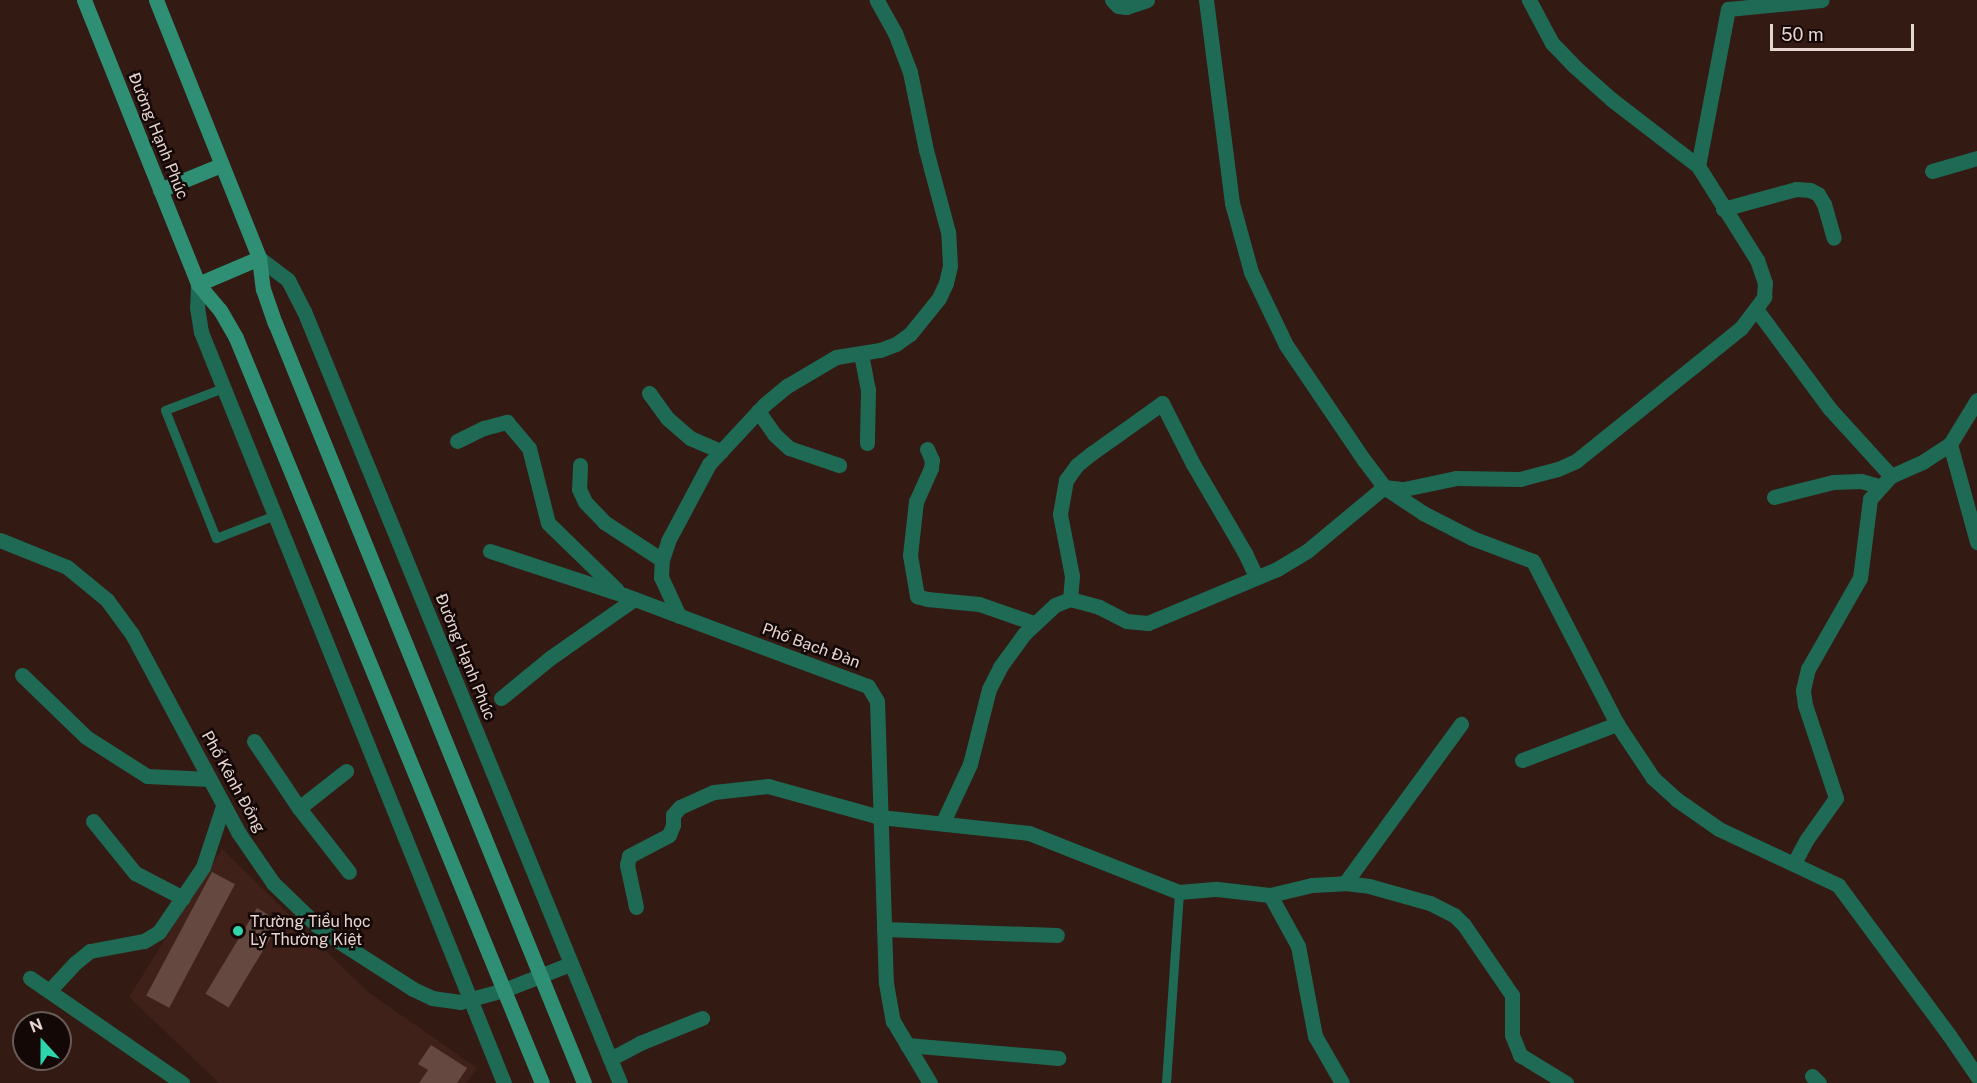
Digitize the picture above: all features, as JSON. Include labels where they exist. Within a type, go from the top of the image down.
[{"type":"main road","name":"Đường Hạnh Phúc","points":[[84,0],[198,284],[220,310],[236,338],[542,1083]]},
{"type":"main road","points":[[156,0],[259,258],[263,289],[275,323],[584,1083]]},
{"type":"main road","points":[[160,190],[221,165]]},
{"type":"main road","points":[[198,284],[259,258]]},
{"type":"street","points":[[679,616],[661,577],[662,560],[668,542],[709,464],[758,411],[788,386],[837,357],[861,354],[896,344],[910,334],[939,298],[950,266],[948,232],[926,150],[910,72],[895,33],[877,0]]},
{"type":"street","points":[[1112,0],[1118,6],[1126,7],[1147,0]]},
{"type":"street","points":[[1206,0],[1232,203],[1251,272],[1273,321],[1291,353],[1384,487],[1451,528],[1533,561],[1617,724],[1642,765],[1676,799],[1719,829],[1838,885],[1849,897],[1977,1076]]},
{"type":"street","points":[[943,822],[970,764],[989,689],[1012,648],[1034,623],[1055,605],[1070,599],[1099,607],[1126,621],[1148,623],[1276,569],[1308,551],[1384,487],[1404,489],[1464,478],[1520,479],[1558,470],[1576,461],[1741,328],[1756,309],[1764,297],[1762,273],[1698,166],[1611,99],[1574,66],[1552,43],[1529,0]]},
{"type":"street","points":[[1698,166],[1728,4],[1822,0]]},
{"type":"street","points":[[1932,171],[1977,158]]},
{"type":"street","points":[[1723,209],[1796,189],[1810,190],[1818,194],[1824,204],[1834,238]]},
{"type":"street","name":"Đường Hạnh Phúc","points":[[259,258],[288,280],[304,311],[620,1083]]},
{"type":"street","name":"Đường Hạnh Phúc","points":[[198,284],[197,307],[201,333],[504,1083]]},
{"type":"street","points":[[1756,309],[1885,481]]},
{"type":"street","points":[[861,354],[868,389],[867,443]]},
{"type":"street","points":[[649,393],[667,418],[690,438],[721,451]]},
{"type":"street","points":[[1794,863],[1807,839],[1836,798],[1805,705],[1803,690],[1808,669],[1860,578],[1870,499],[1885,481],[1924,461],[1950,444],[1977,400]]},
{"type":"street","points":[[1070,599],[1072,576],[1060,514],[1066,480],[1077,465],[1162,403],[1192,464],[1245,553],[1256,577]]},
{"type":"street","points":[[758,411],[775,435],[789,448],[839,465]]},
{"type":"street","points":[[457,441],[484,428],[507,422],[529,448],[548,523],[629,597],[501,698]]},
{"type":"street","points":[[1950,444],[1977,542]]},
{"type":"street","points":[[927,449],[932,460],[931,468],[916,501],[910,555],[917,596],[927,600],[979,604],[1034,623]]},
{"type":"street","points":[[580,465],[579,489],[585,502],[604,522],[662,560]]},
{"type":"street","points":[[1774,497],[1833,482],[1885,481]]},
{"type":"street","name":"Phố Kênh Đồng","points":[[0,540],[67,567],[107,600],[132,634],[238,832],[273,883],[324,932],[432,998],[460,1002],[504,990],[570,964]]},
{"type":"street","name":"Phố Bạch Đàn","points":[[490,551],[629,597],[868,686],[877,701],[886,983],[893,1021],[930,1083]]},
{"type":"street","points":[[22,675],[86,737],[147,776],[209,779]]},
{"type":"street","points":[[1345,882],[1461,724]]},
{"type":"street","points":[[1522,760],[1617,724]]},
{"type":"street","points":[[254,741],[299,807],[349,872]]},
{"type":"street","points":[[299,807],[346,771]]},
{"type":"street","points":[[636,907],[627,865],[630,856],[669,835],[674,825],[673,814],[680,807],[714,792],[768,786],[880,817],[1029,833],[1179,892],[1217,889],[1270,895],[1312,885],[1345,882],[1407,896],[1430,903],[1454,915],[1510,991],[1513,999],[1512,1035],[1520,1055],[1566,1083]]},
{"type":"street","points":[[50,991],[75,963],[90,951],[144,941],[159,932],[203,867],[223,806]]},
{"type":"street","points":[[93,821],[135,873],[183,898]]},
{"type":"street","points":[[1270,895],[1298,946],[1315,1036],[1342,1083]]},
{"type":"street","points":[[884,929],[1057,935]]},
{"type":"street","points":[[30,978],[182,1083]]},
{"type":"street","points":[[610,1059],[640,1043],[702,1018]]},
{"type":"street","points":[[907,1044],[1058,1058]]},
{"type":"lane","points":[[223,388],[165,410],[216,538],[275,515]]},
{"type":"lane","points":[[1166,1083],[1179,892]]},
{"type":"shaded area","name":"Trường Tiểu học Lý Thường Kiệt","points":[[222,849],[368,992],[477,1068],[466,1083],[219,1083],[129,997]]},
{"type":"building","points":[[212,872],[235,884],[169,1008],[146,996]]},
{"type":"building","points":[[257,908],[280,922],[229,1008],[205,994]]},
{"type":"building","points":[[431,1045],[467,1068],[457,1083],[419,1083],[428,1070],[418,1064]]},
{"type":"place","name":"Trường Tiểu học Lý Thường Kiệt","points":[[238,931]]}]
